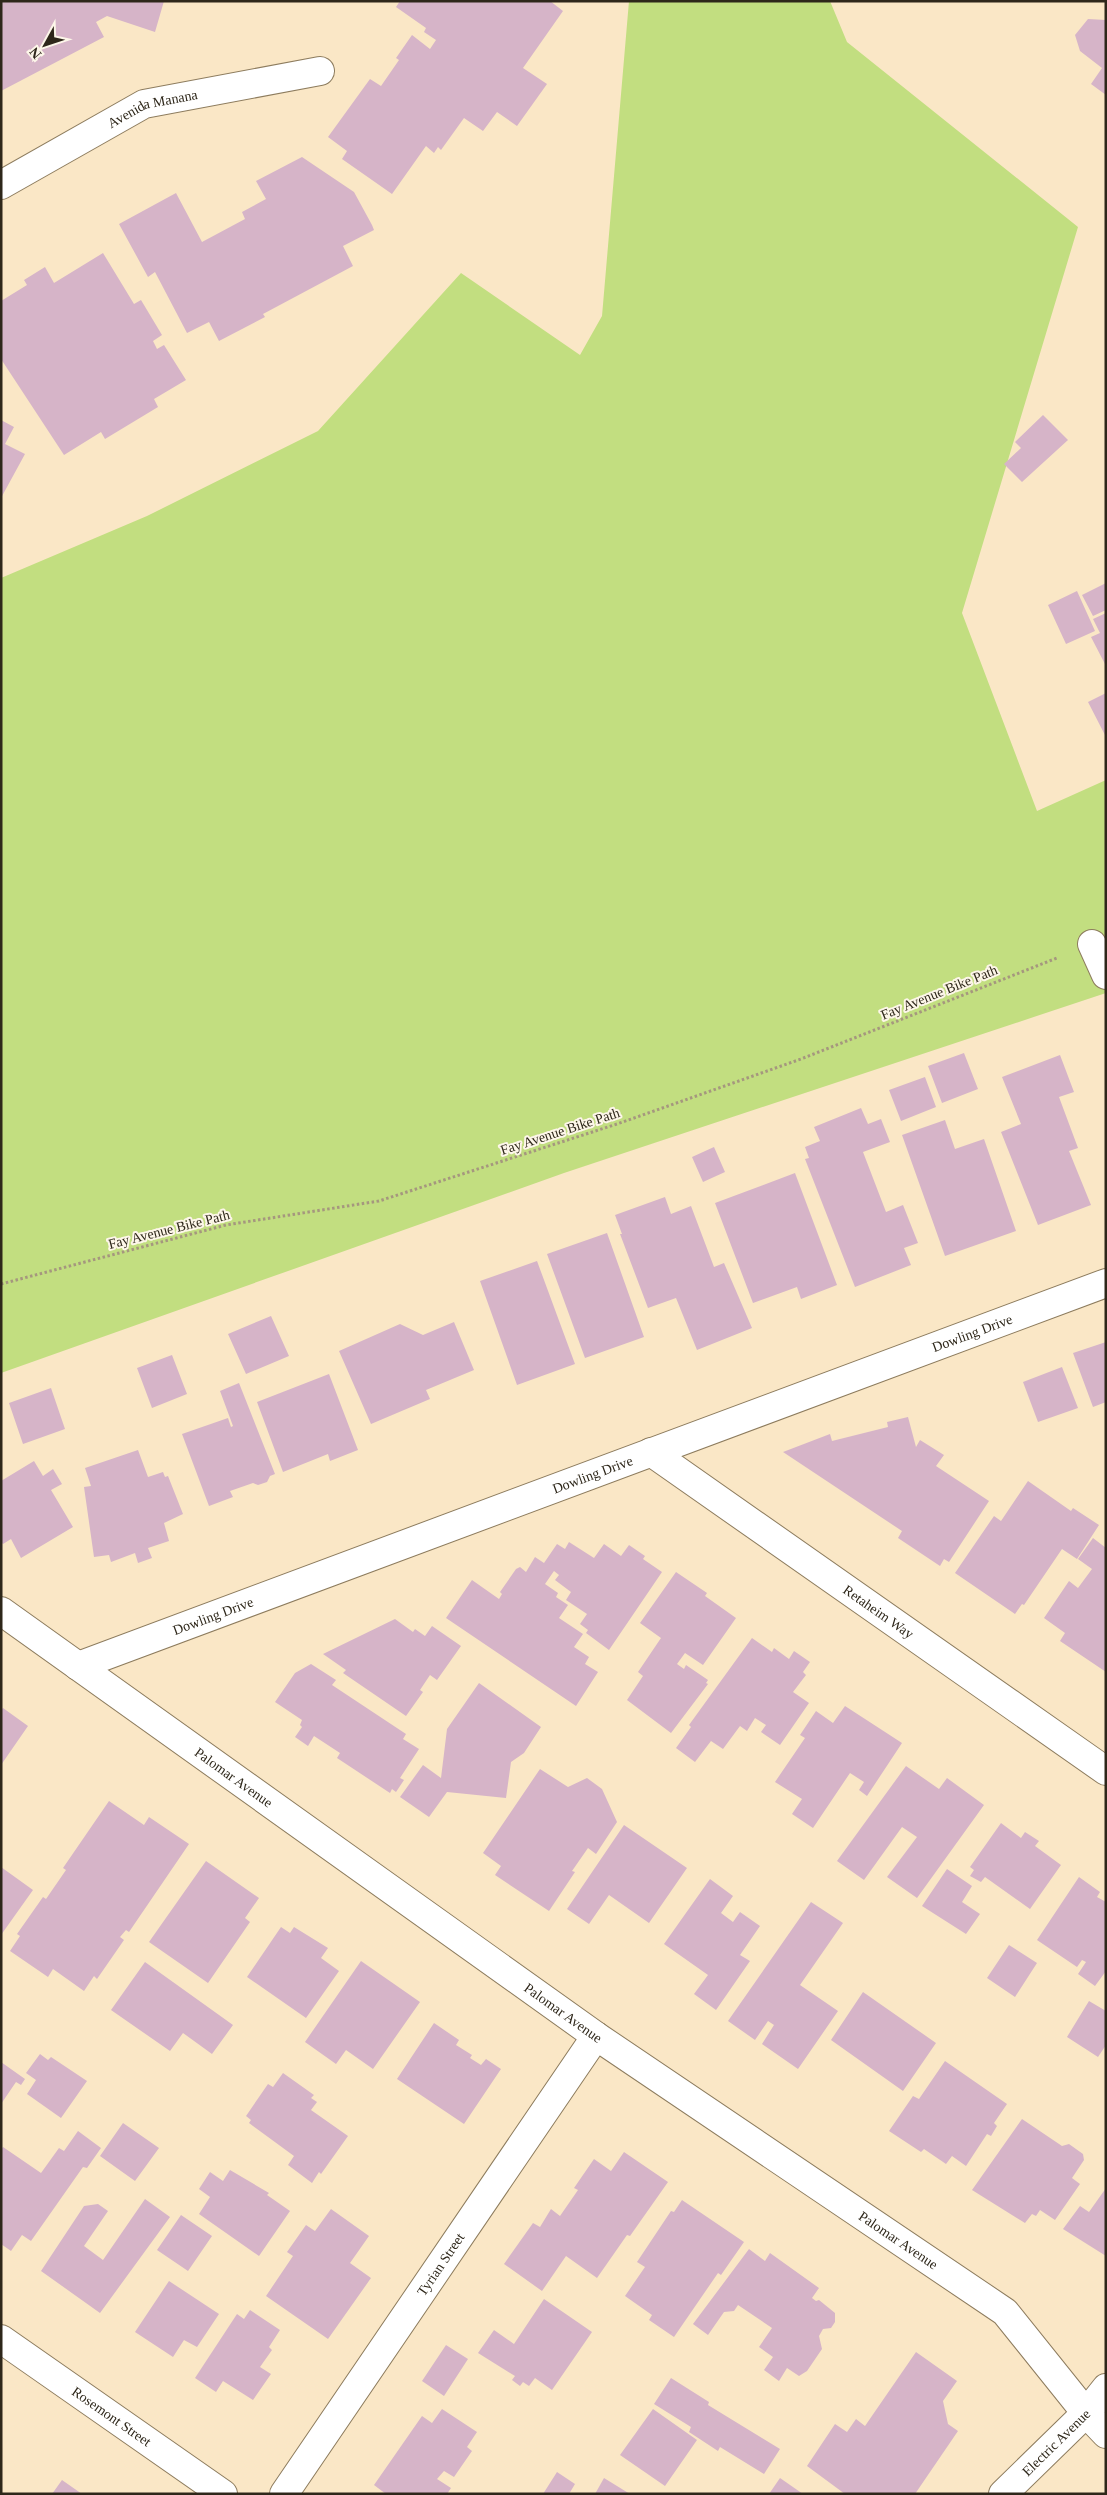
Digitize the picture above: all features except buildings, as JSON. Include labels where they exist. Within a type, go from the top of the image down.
[{"type":"street","name":"Avenida Manana","points":[[1,186],[144,104],[320,71]]},
{"type":"street","points":[[1092,944],[1106,975]]},
{"type":"street","name":"Dowling Drive","points":[[78,1666],[1106,1283]]},
{"type":"street","name":"Retaheim Way","points":[[651,1452],[1106,1772]]},
{"type":"street","name":"Palomar Avenue","points":[[1,1611],[596,2036],[1005,2312],[1086,2413],[1106,2434]]},
{"type":"street","name":"Tyrian Street","points":[[284,2494],[596,2036]]},
{"type":"street","name":"Rosemont Street","points":[[1,2339],[223,2494]]},
{"type":"street","name":"Electric Avenue","points":[[1003,2494],[1086,2413],[1106,2388]]},
{"type":"path","name":"Fay Avenue Bike Path","points":[[1,1284],[226,1225],[378,1201],[618,1124],[801,1059],[1092,944]]},
{"type":"green space","points":[[629,1],[830,1],[847,42],[1078,227],[962,613],[1037,811],[1106,780],[1106,993],[564,1173],[1,1373],[1,578],[147,516],[318,431],[461,273],[580,355],[602,316]]}]
